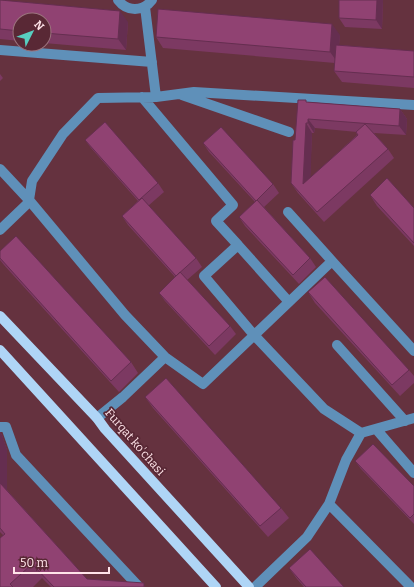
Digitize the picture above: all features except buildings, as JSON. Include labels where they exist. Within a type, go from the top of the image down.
[{"type":"main road","name":"Furqat ko'chasi","points":[[0,316],[97,418],[105,430],[249,587]]},
{"type":"main road","points":[[0,350],[216,587]]},
{"type":"street","points":[[118,0],[124,6],[131,9],[138,9],[148,3],[156,97]]},
{"type":"street","points":[[0,50],[152,62]]},
{"type":"street","points":[[0,230],[27,204],[32,181],[63,134],[98,98],[156,97],[194,92],[414,105]]},
{"type":"street","points":[[180,94],[289,132]]},
{"type":"street","points":[[142,97],[233,205],[216,221],[289,302]]},
{"type":"street","points":[[0,169],[29,200],[125,315],[165,357],[203,384],[332,261]]},
{"type":"street","points":[[288,212],[414,351]]},
{"type":"street","points":[[238,245],[204,276],[254,335],[324,409],[361,433]]},
{"type":"street","points":[[255,587],[307,537],[329,504],[346,460],[361,433],[410,419],[337,345]]},
{"type":"street","points":[[97,418],[123,397],[165,357]]},
{"type":"street","points":[[0,427],[6,427],[16,455],[139,587]]},
{"type":"street","points":[[376,429],[414,473]]},
{"type":"street","points":[[329,504],[411,587]]}]
